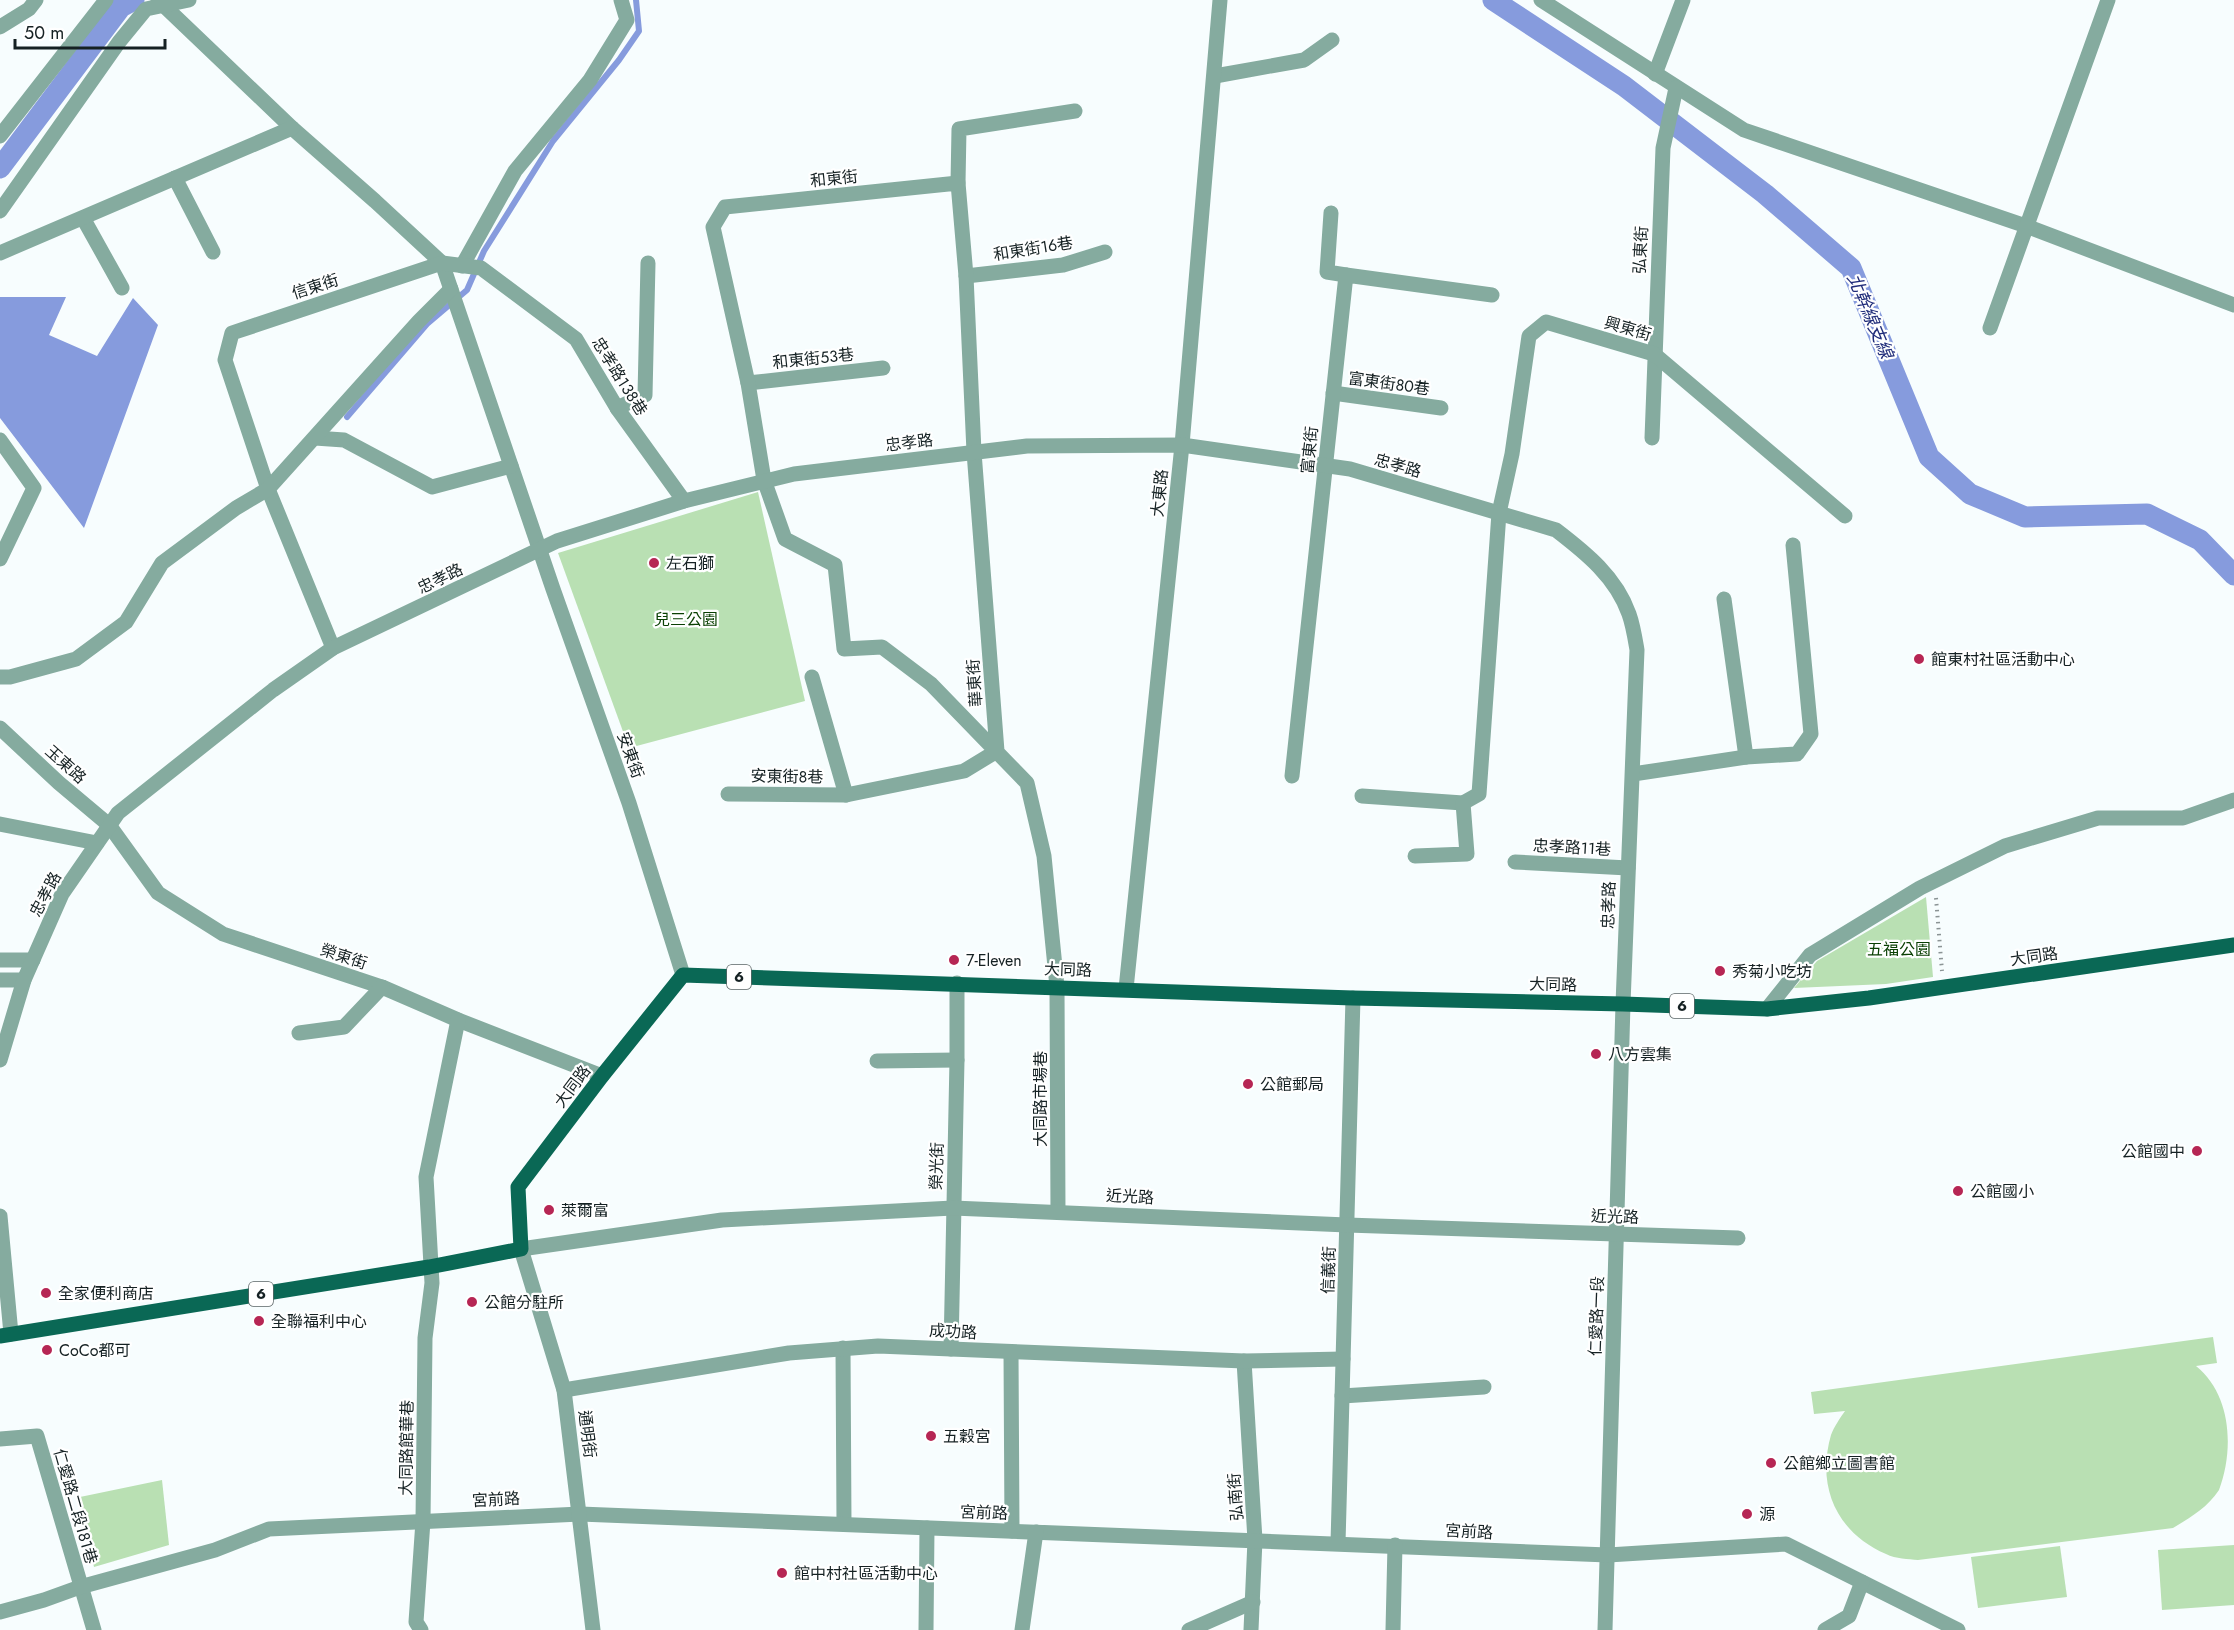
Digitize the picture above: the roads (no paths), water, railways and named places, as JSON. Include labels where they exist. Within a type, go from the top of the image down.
[{"type":"main road","name":"大同路","points":[[522,1249],[518,1187],[602,1076],[683,975],[1353,998],[1767,1009],[1869,998],[2234,945]]},
{"type":"main road","name":"6","points":[[5,1335],[429,1267],[522,1249]]},
{"type":"street","points":[[0,27],[29,9],[36,0]]},
{"type":"street","points":[[0,136],[106,0]]},
{"type":"street","points":[[0,212],[119,42],[146,9],[160,3],[189,0]]},
{"type":"street","points":[[462,266],[515,171],[590,80],[627,20],[621,0]]},
{"type":"street","name":"大東路","points":[[1126,989],[1182,445],[1220,0]]},
{"type":"street","points":[[1541,0],[1744,130],[2026,226],[2234,305]]},
{"type":"street","points":[[1655,74],[1683,0]]},
{"type":"street","points":[[1990,328],[2108,0]]},
{"type":"street","points":[[160,3],[292,128],[442,263],[540,549]]},
{"type":"street","points":[[1215,76],[1304,60],[1332,40]]},
{"type":"street","name":"弘東街","points":[[1652,438],[1663,147],[1676,88]]},
{"type":"street","points":[[974,452],[966,276],[958,183],[959,129],[1075,111]]},
{"type":"street","points":[[0,253],[292,128]]},
{"type":"street","points":[[175,178],[213,252]]},
{"type":"street","name":"和東街","points":[[958,183],[725,207],[713,227],[748,383],[764,480],[785,539],[835,566],[844,649],[882,647],[931,684],[997,752]]},
{"type":"street","points":[[1331,213],[1327,272],[1492,295]]},
{"type":"street","points":[[83,218],[122,288]]},
{"type":"street","name":"和東街16巷","points":[[966,276],[1063,265],[1105,252]]},
{"type":"street","name":"忠孝路138巷","points":[[442,263],[482,268],[576,339],[617,408],[684,501]]},
{"type":"street","name":"信東街","points":[[333,648],[267,489],[225,360],[232,333],[442,263]]},
{"type":"street","points":[[617,408],[645,395],[648,263]]},
{"type":"street","name":"富東街","points":[[1292,776],[1346,275]]},
{"type":"street","points":[[0,677],[10,677],[76,659],[126,622],[162,563],[236,508],[267,489],[451,289]]},
{"type":"street","name":"興東街","points":[[1499,513],[1512,454],[1529,336],[1546,322],[1654,354],[1845,516]]},
{"type":"street","name":"和東街53巷","points":[[748,383],[883,368]]},
{"type":"street","name":"富東街80巷","points":[[1333,393],[1441,408]]},
{"type":"street","points":[[315,438],[344,440],[432,487],[511,466]]},
{"type":"street","points":[[0,440],[34,488],[0,559]]},
{"type":"street","name":"忠孝路","points":[[0,1060],[24,980],[62,894],[118,813],[273,690],[333,648],[557,541],[684,501],[794,474],[1027,446],[1182,445],[1350,469],[1557,530],[1585,552],[1612,580],[1629,614],[1637,650],[1623,1004]]},
{"type":"street","name":"華東街","points":[[974,452],[997,752]]},
{"type":"street","points":[[1362,796],[1463,803],[1479,794],[1499,513]]},
{"type":"street","points":[[1633,774],[1746,757],[1797,754],[1811,734],[1793,545]]},
{"type":"street","name":"安東街","points":[[540,549],[629,803],[683,975]]},
{"type":"street","points":[[1724,599],[1746,757]]},
{"type":"street","points":[[812,677],[846,795],[964,771],[997,752]]},
{"type":"street","name":"玉東路","points":[[0,728],[59,783],[109,825]]},
{"type":"street","name":"大同路市場巷","points":[[997,752],[1027,783],[1044,856],[1057,987],[1058,1211]]},
{"type":"street","name":"安東街8巷","points":[[728,794],[846,795]]},
{"type":"street","points":[[1767,1009],[1810,955],[1935,880],[2005,846],[2098,818],[2183,818],[2234,800]]},
{"type":"street","points":[[1415,856],[1467,854],[1463,803]]},
{"type":"street","points":[[0,824],[97,843]]},
{"type":"street","name":"榮東街","points":[[109,825],[158,893],[223,934],[382,987],[458,1020],[602,1076]]},
{"type":"street","name":"忠孝路11巷","points":[[1515,862],[1628,868]]},
{"type":"street","points":[[0,960],[33,960]]},
{"type":"street","points":[[0,980],[24,980]]},
{"type":"street","name":"榮光街","points":[[951,1349],[957,983]]},
{"type":"street","points":[[299,1033],[344,1028],[382,987]]},
{"type":"street","name":"信義街","points":[[1338,1543],[1353,998]]},
{"type":"street","name":"仁愛路一段","points":[[1605,1630],[1623,1004]]},
{"type":"street","name":"大同路館華巷","points":[[421,1630],[416,1622],[423,1521],[425,1338],[432,1283],[429,1267],[426,1177],[458,1020]]},
{"type":"street","points":[[877,1061],[957,1060]]},
{"type":"street","name":"近光路","points":[[522,1249],[722,1220],[953,1208],[1347,1225],[1738,1238]]},
{"type":"street","points":[[0,1216],[5,1335]]},
{"type":"street","name":"通明街","points":[[522,1249],[564,1390],[593,1630]]},
{"type":"street","name":"成功路","points":[[564,1390],[789,1353],[878,1346],[1244,1361],[1343,1359]]},
{"type":"street","points":[[843,1348],[844,1524]]},
{"type":"street","points":[[1011,1352],[1012,1531]]},
{"type":"street","name":"弘南街","points":[[1244,1361],[1256,1540],[1251,1630]]},
{"type":"street","points":[[1342,1396],[1484,1387]]},
{"type":"street","name":"仁愛路二段181巷","points":[[0,1439],[36,1436],[80,1587]]},
{"type":"street","name":"宮前路","points":[[0,1612],[80,1587],[215,1550],[269,1529],[580,1514],[1608,1555],[1786,1544],[1958,1630]]},
{"type":"street","points":[[926,1630],[927,1527]]},
{"type":"street","points":[[1022,1630],[1036,1532]]},
{"type":"street","points":[[1394,1630],[1395,1545]]},
{"type":"street","points":[[1825,1630],[1849,1616],[1862,1582]]},
{"type":"street","points":[[80,1587],[94,1630]]},
{"type":"street","points":[[1189,1630],[1253,1602]]},
{"type":"water","points":[[0,297],[66,297],[49,335],[97,356],[133,298],[158,325],[84,528],[0,418]]},
{"type":"waterway","name":"北幹線支線","points":[[0,168],[121,7],[134,0]]},
{"type":"waterway","points":[[347,417],[427,324],[467,290],[484,251],[553,141],[619,60],[639,31],[636,0]]},
{"type":"waterway","name":"北幹線支線","points":[[1493,0],[1624,86],[1765,194],[1851,268],[1929,457],[1970,494],[2025,517],[2147,514],[2200,540],[2234,575]]},
{"type":"place","name":"左石獅","points":[[654,563]]},
{"type":"place","name":"館東村社區活動中心","points":[[1919,659]]},
{"type":"place","name":"7-Eleven","points":[[954,960]]},
{"type":"place","name":"秀菊小吃坊","points":[[1720,971]]},
{"type":"place","name":"八方雲集","points":[[1596,1054]]},
{"type":"place","name":"公館郵局","points":[[1248,1084]]},
{"type":"place","name":"公館國中","points":[[2197,1151]]},
{"type":"place","name":"公館國小","points":[[1958,1191]]},
{"type":"place","name":"萊爾富","points":[[549,1210]]},
{"type":"place","name":"全家便利商店","points":[[46,1293]]},
{"type":"place","name":"公館分駐所","points":[[472,1302]]},
{"type":"place","name":"全聯福利中心","points":[[259,1321]]},
{"type":"place","name":"CoCo都可","points":[[47,1350]]},
{"type":"place","name":"五穀宮","points":[[931,1436]]},
{"type":"place","name":"公館鄉立圖書館","points":[[1771,1463]]},
{"type":"place","name":"源","points":[[1747,1514]]},
{"type":"place","name":"館中村社區活動中心","points":[[782,1573]]},
{"type":"park label","name":"兒三公園","points":[[686,619]]},
{"type":"park label","name":"五福公園","points":[[1899,949]]}]
